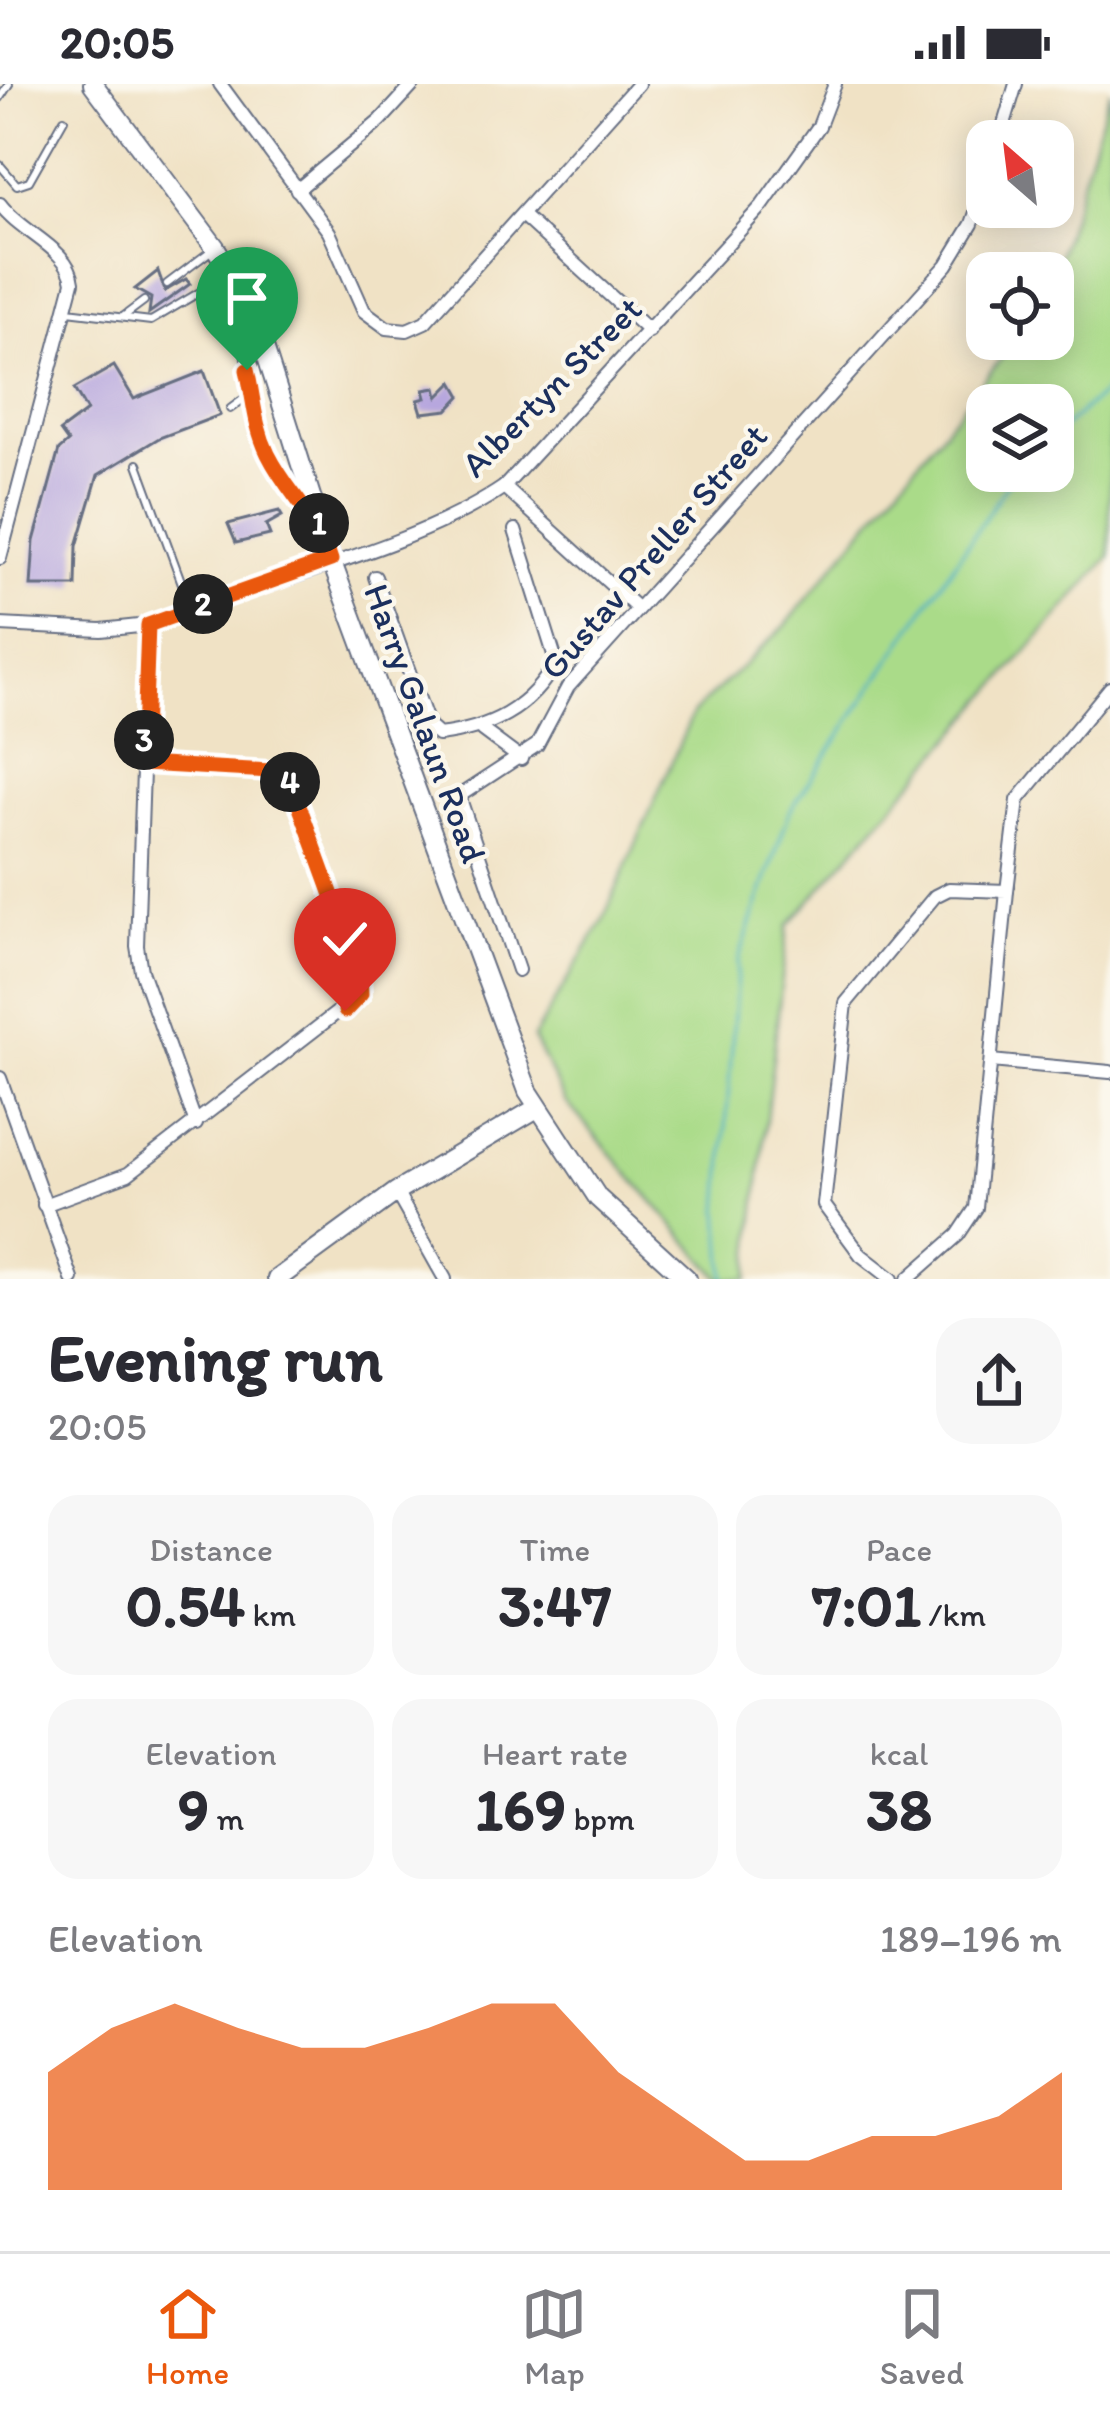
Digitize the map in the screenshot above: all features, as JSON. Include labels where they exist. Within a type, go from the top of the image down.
[{"type":"main road","name":"Harry Galaun Road","points":[[89,84],[215,247],[251,306],[331,560],[498,1018],[537,1108],[598,1198],[687,1279]]},
{"type":"main road","points":[[277,1279],[396,1192],[537,1108]]},
{"type":"street","points":[[220,84],[329,232],[364,311],[382,326],[398,330],[424,322],[638,84]]},
{"type":"street","points":[[297,190],[380,121],[414,84]]},
{"type":"street","name":"Albertyn Street","points":[[0,625],[101,630],[148,625],[455,516],[504,487],[650,331],[794,165],[819,126],[835,84]]},
{"type":"street","points":[[1005,120],[1016,84]]},
{"type":"street","points":[[0,204],[18,228],[53,248],[70,267],[68,310],[0,558]]},
{"type":"street","points":[[523,216],[650,331]]},
{"type":"street","name":"Gustav Preller Street","points":[[518,970],[458,802],[469,786],[520,759],[544,737],[568,687],[934,281],[969,228]]},
{"type":"street","points":[[504,487],[637,608]]},
{"type":"street","points":[[375,577],[429,728],[438,735],[482,730],[506,716],[556,661],[515,530]]},
{"type":"street","points":[[148,625],[136,925],[141,971],[196,1124]]},
{"type":"street","points":[[908,1279],[958,1235],[976,1208],[1018,800],[1110,688]]},
{"type":"street","points":[[482,730],[520,759]]},
{"type":"street","points":[[44,1205],[128,1174],[345,1011],[362,986],[291,783],[271,771],[143,764]]},
{"type":"street","points":[[892,1279],[861,1256],[824,1205],[846,1003],[935,896],[949,889],[1007,891]]},
{"type":"street","points":[[991,1060],[1110,1072]]},
{"type":"street","points":[[0,1078],[72,1279]]},
{"type":"street","points":[[396,1192],[445,1279]]},
{"type":"lane","points":[[0,98],[9,84]]},
{"type":"lane","points":[[0,165],[17,185],[28,181],[64,119]]},
{"type":"lane","points":[[167,284],[215,247]]},
{"type":"lane","points":[[68,310],[143,322],[162,317],[232,273]]},
{"type":"lane","points":[[124,316],[144,301]]},
{"type":"lane","points":[[251,306],[244,350],[248,400],[289,490],[320,525]]},
{"type":"lane","points":[[230,409],[248,400]]},
{"type":"lane","points":[[138,464],[191,608]]},
{"type":"green space","points":[[1110,90],[1110,556],[788,926],[748,1279],[721,1279],[565,1101],[533,1038],[602,922],[693,713],[786,625],[966,402],[966,492],[1074,492],[1074,384],[981,384],[1000,360],[1074,360],[1074,252],[1060,252],[1067,228],[1074,228],[1074,206]]},
{"type":"building","points":[[158,271],[165,291],[186,279],[190,284],[149,313],[151,298],[135,289]]},
{"type":"building","points":[[114,366],[134,399],[204,371],[220,415],[159,438],[98,475],[77,546],[76,586],[31,586],[34,541],[59,450],[68,442],[60,431],[87,411],[74,389]]},
{"type":"building","points":[[453,382],[461,396],[448,410],[422,413],[418,400],[426,398],[424,390],[436,388],[438,397]]},
{"type":"building","points":[[279,511],[282,516],[266,525],[270,535],[236,543],[228,524]]},
{"type":"waterway","points":[[1074,418],[1110,387]]},
{"type":"waterway","points":[[725,1279],[720,1210],[738,961],[790,811],[1002,492]]},
{"type":"route","points":[[247,370],[248,400],[267,452],[289,490],[320,525],[331,560],[148,625],[143,764],[271,771],[291,783],[360,972],[361,994],[345,1011]]}]
